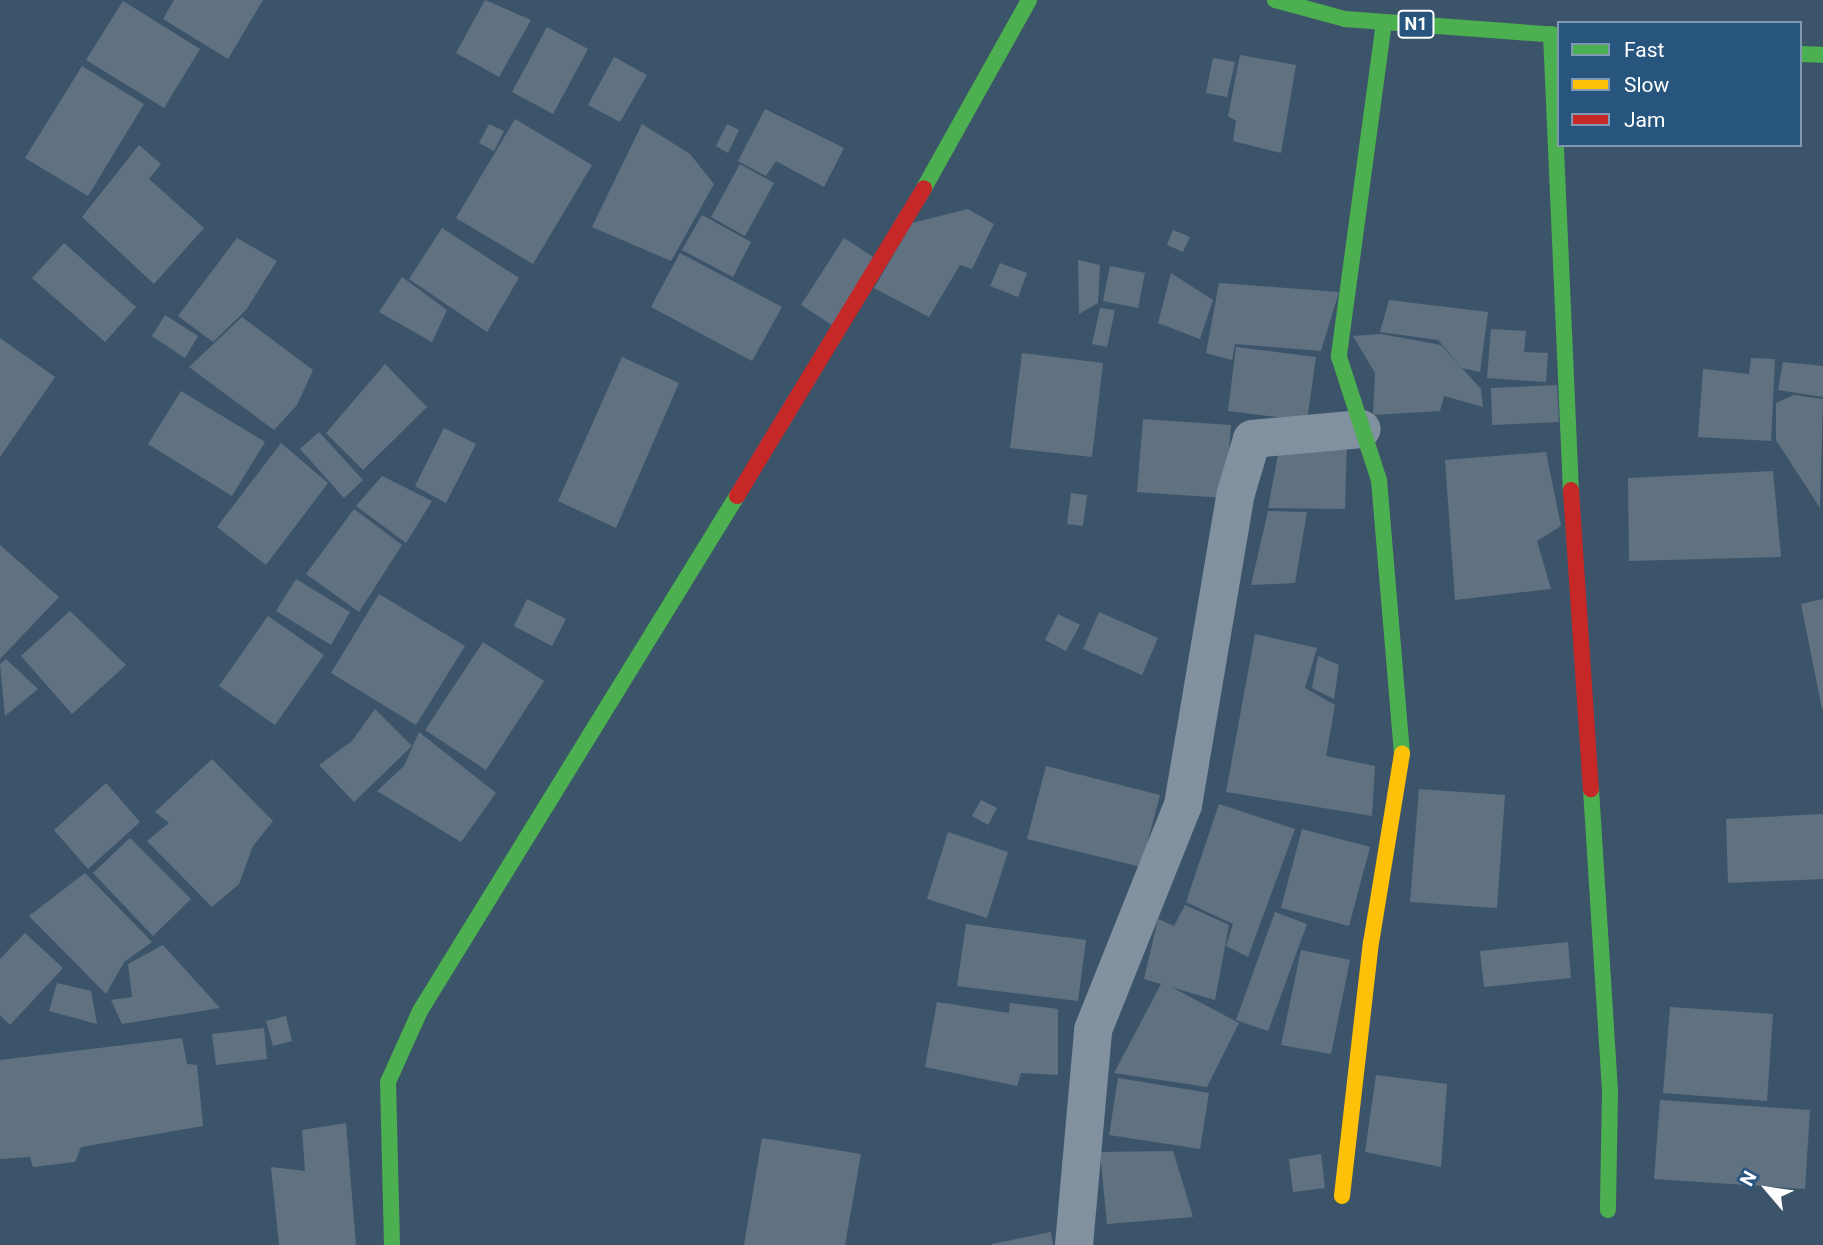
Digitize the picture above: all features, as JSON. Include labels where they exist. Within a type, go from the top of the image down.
[{"type":"main road","points":[[392,1245],[388,1082],[420,1011],[901,229],[1029,0]]},
{"type":"main road","name":"N1","points":[[1275,0],[1345,19],[1555,35]]},
{"type":"main road","points":[[1342,1196],[1371,943],[1403,746],[1379,480],[1339,357],[1384,22]]},
{"type":"main road","points":[[1555,35],[1557,115]]},
{"type":"main road","points":[[1802,54],[1823,55]]},
{"type":"main road","points":[[1558,147],[1564,393],[1610,1091],[1608,1210]]},
{"type":"street","points":[[1074,1245],[1093,1030],[1183,805],[1236,493],[1252,439],[1362,429]]},
{"type":"building","points":[[174,0],[263,0],[228,59],[163,19]]},
{"type":"building","points":[[485,0],[531,20],[499,77],[456,53]]},
{"type":"building","points":[[123,1],[200,49],[164,108],[86,60]]},
{"type":"building","points":[[547,27],[588,49],[553,114],[512,92]]},
{"type":"building","points":[[1240,55],[1296,65],[1281,153],[1233,141],[1236,121],[1228,116]]},
{"type":"building","points":[[614,57],[647,75],[620,122],[588,105]]},
{"type":"building","points":[[1213,58],[1235,62],[1227,97],[1206,93]]},
{"type":"building","points":[[82,66],[144,104],[88,196],[25,158]]},
{"type":"building","points":[[765,109],[844,148],[824,187],[776,161],[766,176],[738,161]]},
{"type":"building","points":[[515,119],[592,165],[533,264],[456,218]]},
{"type":"building","points":[[489,124],[504,131],[494,151],[479,143]]},
{"type":"building","points":[[642,124],[690,154],[714,184],[671,261],[592,227]]},
{"type":"building","points":[[727,124],[739,130],[728,153],[716,146]]},
{"type":"building","points":[[139,145],[161,164],[149,179],[204,228],[154,284],[82,217]]},
{"type":"building","points":[[740,164],[774,183],[745,236],[711,217]]},
{"type":"building","points":[[968,209],[994,224],[972,269],[960,265],[929,317],[874,288],[912,223]]},
{"type":"building","points":[[702,215],[751,242],[733,277],[682,250]]},
{"type":"building","points":[[442,228],[519,278],[487,332],[409,279]]},
{"type":"building","points":[[1173,230],[1190,237],[1183,252],[1167,245]]},
{"type":"building","points":[[237,238],[277,261],[246,310],[213,342],[178,316]]},
{"type":"building","points":[[844,238],[875,258],[832,325],[801,305]]},
{"type":"building","points":[[64,243],[136,307],[105,342],[32,278]]},
{"type":"building","points":[[680,253],[782,307],[752,361],[651,307]]},
{"type":"building","points":[[1078,260],[1100,265],[1098,303],[1079,314]]},
{"type":"building","points":[[1000,263],[1027,273],[1018,297],[990,286]]},
{"type":"building","points":[[1110,266],[1145,273],[1138,308],[1103,301]]},
{"type":"building","points":[[1171,273],[1213,300],[1200,339],[1158,323]]},
{"type":"building","points":[[402,277],[447,310],[432,342],[379,312]]},
{"type":"building","points":[[1219,283],[1339,292],[1321,351],[1235,344],[1232,360],[1206,353]]},
{"type":"building","points":[[1389,300],[1488,312],[1480,372],[1462,368],[1438,340],[1380,332]]},
{"type":"building","points":[[1100,308],[1115,310],[1107,347],[1092,344]]},
{"type":"building","points":[[165,315],[198,336],[185,358],[152,336]]},
{"type":"building","points":[[242,317],[313,370],[297,405],[274,430],[189,367]]},
{"type":"building","points":[[1491,329],[1526,331],[1524,352],[1548,353],[1546,382],[1487,378]]},
{"type":"building","points":[[1381,334],[1441,345],[1481,389],[1483,407],[1444,396],[1440,411],[1373,415],[1375,373],[1353,336]]},
{"type":"building","points":[[0,338],[55,377],[0,457]]},
{"type":"building","points":[[1236,347],[1316,357],[1307,421],[1228,411]]},
{"type":"building","points":[[1022,353],[1103,363],[1092,457],[1010,448]]},
{"type":"building","points":[[622,357],[679,383],[616,528],[558,501]]},
{"type":"building","points":[[1751,358],[1775,359],[1771,441],[1698,437],[1703,369],[1749,374]]},
{"type":"building","points":[[1783,362],[1823,366],[1823,397],[1778,390]]},
{"type":"building","points":[[385,364],[427,407],[363,470],[326,433]]},
{"type":"building","points":[[1557,385],[1559,422],[1492,425],[1491,388]]},
{"type":"building","points":[[181,391],[265,442],[232,496],[148,444]]},
{"type":"building","points":[[1794,395],[1823,399],[1820,508],[1776,440],[1776,403]]},
{"type":"building","points":[[1143,419],[1231,425],[1225,498],[1137,492]]},
{"type":"building","points":[[444,428],[476,444],[446,503],[415,486]]},
{"type":"building","points":[[319,432],[363,480],[344,498],[300,449]]},
{"type":"building","points":[[1347,440],[1345,509],[1268,508],[1280,444]]},
{"type":"building","points":[[281,443],[328,483],[266,565],[217,527]]},
{"type":"building","points":[[1546,452],[1561,526],[1537,541],[1551,589],[1455,600],[1445,460]]},
{"type":"building","points":[[1773,471],[1781,557],[1629,561],[1628,478]]},
{"type":"building","points":[[382,476],[432,501],[406,543],[356,506]]},
{"type":"building","points":[[1071,493],[1087,495],[1083,526],[1067,524]]},
{"type":"building","points":[[354,509],[402,545],[359,612],[306,574]]},
{"type":"building","points":[[1268,511],[1307,512],[1295,583],[1251,585]]},
{"type":"building","points":[[0,545],[59,597],[0,659]]},
{"type":"building","points":[[296,579],[350,612],[331,645],[276,611]]},
{"type":"building","points":[[379,594],[465,646],[416,725],[331,673]]},
{"type":"building","points":[[527,599],[566,619],[552,646],[514,626]]},
{"type":"building","points":[[1823,599],[1823,709],[1822,709],[1801,604]]},
{"type":"building","points":[[70,611],[126,665],[72,714],[21,656]]},
{"type":"building","points":[[1099,612],[1158,638],[1142,675],[1083,649]]},
{"type":"building","points":[[1058,614],[1080,625],[1066,651],[1045,640]]},
{"type":"building","points":[[268,616],[324,655],[275,725],[219,686]]},
{"type":"building","points":[[1255,634],[1317,648],[1305,688],[1335,705],[1326,756],[1375,766],[1372,816],[1226,792]]},
{"type":"building","points":[[483,642],[544,681],[486,770],[425,730]]},
{"type":"building","points":[[1318,656],[1339,665],[1334,699],[1312,688]]},
{"type":"building","points":[[6,659],[38,689],[5,716],[0,664]]},
{"type":"building","points":[[375,709],[412,746],[354,802],[319,765],[352,741]]},
{"type":"building","points":[[419,732],[496,793],[461,842],[377,791],[404,766]]},
{"type":"building","points":[[212,759],[273,821],[253,846],[239,884],[212,907],[147,841],[169,823],[155,812]]},
{"type":"building","points":[[1046,766],[1160,795],[1141,867],[1027,839]]},
{"type":"building","points":[[106,783],[140,822],[88,869],[54,830]]},
{"type":"building","points":[[1419,789],[1505,795],[1497,908],[1410,902]]},
{"type":"building","points":[[981,800],[997,808],[988,825],[972,816]]},
{"type":"building","points":[[1219,804],[1295,829],[1248,957],[1226,946],[1233,924],[1186,902]]},
{"type":"building","points":[[1823,814],[1823,879],[1728,883],[1726,819]]},
{"type":"building","points":[[1302,829],[1370,847],[1349,926],[1281,908]]},
{"type":"building","points":[[948,832],[1008,852],[987,918],[927,899]]},
{"type":"building","points":[[130,838],[191,899],[153,936],[93,873]]},
{"type":"building","points":[[85,873],[152,942],[124,962],[106,994],[29,916]]},
{"type":"building","points":[[1185,905],[1229,925],[1215,1000],[1144,979],[1158,919],[1174,926]]},
{"type":"building","points":[[1275,912],[1307,924],[1268,1031],[1236,1020]]},
{"type":"building","points":[[966,924],[1086,940],[1078,1001],[957,986]]},
{"type":"building","points":[[25,933],[63,968],[10,1025],[0,1015],[0,959]]},
{"type":"building","points":[[1568,942],[1571,978],[1484,987],[1480,951]]},
{"type":"building","points":[[163,945],[220,1008],[122,1024],[111,1000],[132,997],[128,964]]},
{"type":"building","points":[[1301,950],[1350,960],[1331,1054],[1281,1045]]},
{"type":"building","points":[[1162,982],[1239,1023],[1207,1087],[1114,1073]]},
{"type":"building","points":[[57,983],[91,991],[97,1024],[49,1011]]},
{"type":"building","points":[[937,1002],[1009,1013],[1010,1003],[1058,1009],[1058,1075],[1021,1073],[1017,1086],[925,1067]]},
{"type":"building","points":[[1670,1007],[1773,1014],[1767,1101],[1663,1093]]},
{"type":"building","points":[[286,1016],[292,1041],[273,1046],[266,1021]]},
{"type":"building","points":[[264,1028],[267,1059],[216,1065],[212,1034]]},
{"type":"building","points":[[182,1038],[187,1064],[197,1065],[203,1126],[81,1147],[75,1162],[33,1167],[30,1157],[0,1159],[0,1060]]},
{"type":"building","points":[[1376,1075],[1447,1084],[1441,1167],[1365,1152]]},
{"type":"building","points":[[1118,1078],[1209,1093],[1200,1149],[1109,1135]]},
{"type":"building","points":[[1660,1100],[1810,1110],[1805,1189],[1654,1179]]},
{"type":"building","points":[[346,1123],[356,1245],[279,1245],[271,1167],[305,1171],[302,1130]]},
{"type":"building","points":[[762,1138],[861,1154],[845,1245],[744,1245]]},
{"type":"building","points":[[1173,1151],[1193,1217],[1107,1224],[1100,1152]]},
{"type":"building","points":[[1321,1154],[1325,1188],[1293,1192],[1289,1159]]},
{"type":"building","points":[[1051,1232],[1053,1245],[992,1245],[992,1244]]},
{"type":"traffic: fast","points":[[924,188],[1029,0]]},
{"type":"traffic: fast","points":[[1275,0],[1345,19],[1557,35]]},
{"type":"traffic: fast","points":[[1384,22],[1339,357],[1379,480],[1402,754]]},
{"type":"traffic: fast","points":[[1551,34],[1571,490]]},
{"type":"traffic: fast","points":[[1802,54],[1823,55]]},
{"type":"traffic: fast","points":[[392,1245],[388,1082],[420,1011],[737,496]]},
{"type":"traffic: fast","points":[[1591,789],[1610,1091],[1608,1210]]},
{"type":"traffic: slow","points":[[1342,1196],[1371,943],[1402,754]]},
{"type":"traffic: jam","points":[[737,496],[924,188]]},
{"type":"traffic: jam","points":[[1571,490],[1591,789]]}]
